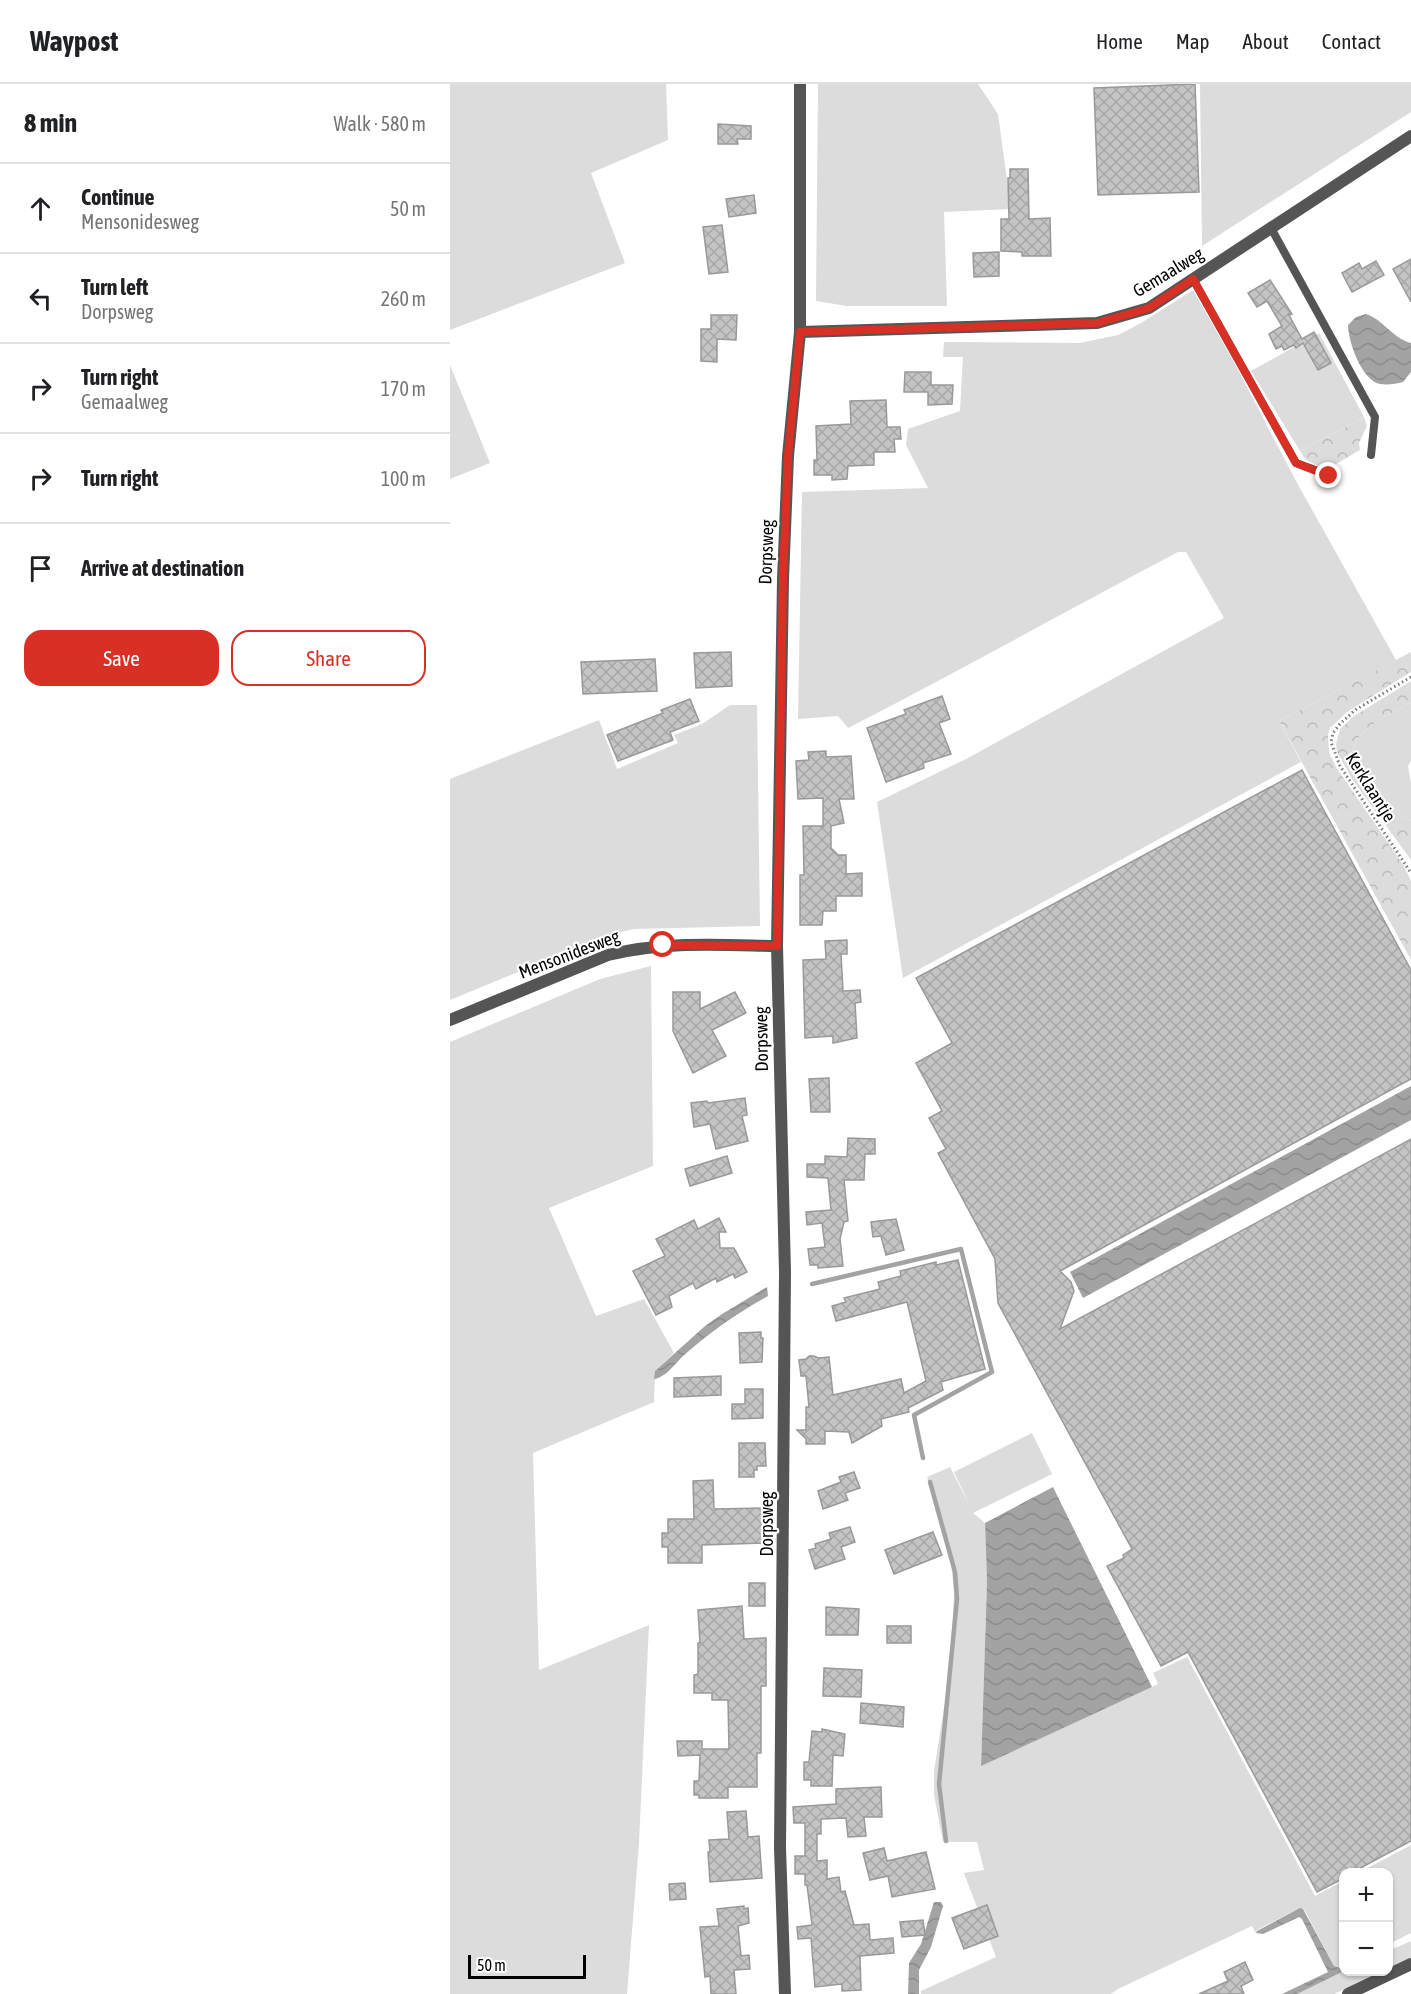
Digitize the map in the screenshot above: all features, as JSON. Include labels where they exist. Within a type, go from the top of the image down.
[{"type":"street","name":"Dorpsweg","points":[[785,1994],[780,1848],[785,1272],[777,946],[783,579],[788,456],[800,332],[800,84]]},
{"type":"street","name":"Gemaalweg","points":[[800,332],[1097,323],[1149,308],[1411,136]]},
{"type":"street","name":"Mensonidesweg","points":[[450,1020],[608,955],[633,949],[663,945],[777,946]]},
{"type":"street","points":[[1348,1994],[1411,1965]]},
{"type":"lane","points":[[1271,228],[1375,417],[1371,455]]},
{"type":"lane","points":[[1193,279],[1296,463],[1329,476]]},
{"type":"path","name":"Kerklaantje","points":[[1411,677],[1355,710],[1339,725],[1333,733],[1331,742],[1340,766],[1411,873]]},
{"type":"green space","points":[[450,84],[666,84],[668,140],[591,173],[625,263],[450,330]]},
{"type":"green space","points":[[818,84],[978,84],[998,114],[1011,209],[944,212],[947,306],[847,306],[816,301]]},
{"type":"green space","points":[[1200,84],[1411,84],[1411,112],[1202,246]]},
{"type":"green space","points":[[1193,290],[1396,660],[1279,721],[1301,762],[903,978],[877,802],[966,759],[1224,618],[1186,552],[1178,552],[848,728],[838,716],[798,719],[802,492],[928,488],[906,445],[908,429],[960,411],[963,357],[943,357],[944,342],[1080,343],[1118,335]]},
{"type":"green space","points":[[1319,333],[1364,417],[1300,451],[1251,371]]},
{"type":"green space","points":[[450,365],[490,463],[450,479]]},
{"type":"green space","points":[[1364,417],[1367,426],[1359,443],[1360,450],[1326,470],[1306,460],[1300,451]]},
{"type":"green space","points":[[1411,652],[1411,672],[1347,712],[1330,728],[1328,735],[1329,752],[1336,767],[1404,866],[1411,881],[1411,960],[1279,721]]},
{"type":"green space","points":[[1411,681],[1411,703],[1365,730],[1355,743],[1353,753],[1355,764],[1371,787],[1411,821],[1411,860],[1352,779],[1337,752],[1336,744],[1340,729],[1354,716]]},
{"type":"green space","points":[[1411,703],[1411,761],[1408,766],[1411,783],[1411,821],[1371,787],[1355,764],[1353,753],[1355,743],[1365,730]]},
{"type":"green space","points":[[730,705],[757,705],[760,926],[634,929],[608,935],[450,1000],[450,779],[599,720],[617,769],[678,743],[674,735],[702,724]]},
{"type":"green space","points":[[651,966],[653,1166],[549,1208],[596,1316],[644,1299],[674,1353],[655,1371],[654,1402],[533,1453],[539,1670],[649,1625],[639,1843],[627,1994],[450,1994],[450,1042],[600,979]]},
{"type":"green space","points":[[1032,1433],[1052,1474],[973,1513],[985,1523],[987,1582],[981,1765],[1158,1684],[1153,1673],[1187,1657],[1315,1896],[1339,1883],[1339,1968],[1334,1966],[1304,1909],[1294,1911],[1257,1930],[1256,1933],[1252,1926],[1111,1994],[921,1994],[921,1991],[996,1957],[964,1873],[984,1870],[977,1842],[943,1842],[934,1795],[934,1771],[950,1670],[954,1592],[950,1553],[927,1477],[950,1467],[970,1506],[954,1472]]},
{"type":"green space","points":[[1411,1845],[1411,1933],[1393,1942],[1393,1868],[1368,1868]]},
{"type":"green space","points":[[1411,1941],[1411,1958],[1393,1967],[1393,1949]]},
{"type":"green space","points":[[1339,1973],[1339,1976],[1374,1976],[1334,1994],[1297,1994]]},
{"type":"water","points":[[1366,314],[1378,320],[1404,341],[1411,343],[1411,372],[1403,382],[1380,384],[1373,381],[1367,376],[1357,359],[1350,341],[1348,325],[1356,317]]},
{"type":"water","points":[[1411,1086],[1411,1120],[1083,1298],[1070,1272]]},
{"type":"water","points":[[767,1287],[768,1296],[724,1324],[683,1356],[666,1373],[654,1379],[655,1371],[705,1326]]},
{"type":"water","points":[[1053,1487],[1152,1687],[981,1766],[987,1582],[985,1523]]},
{"type":"water","points":[[934,1902],[941,1902],[943,1906],[931,1947],[919,1970],[919,1994],[908,1994],[909,1963],[921,1944]]},
{"type":"water","points":[[1300,1908],[1303,1909],[1334,1966],[1339,1968],[1339,1973],[1297,1994],[1282,1994],[1328,1972],[1299,1917],[1263,1934],[1256,1933]]},
{"type":"building","points":[[1195,84],[1199,192],[1098,195],[1094,88]]},
{"type":"building","points":[[718,124],[751,126],[751,139],[737,139],[738,144],[718,144]]},
{"type":"building","points":[[1010,169],[1028,169],[1029,219],[1050,218],[1051,256],[1022,256],[1022,252],[1001,251],[1001,219],[1009,219],[1008,178],[1010,178]]},
{"type":"building","points":[[754,195],[756,213],[729,217],[726,199]]},
{"type":"building","points":[[722,225],[728,272],[709,274],[703,227]]},
{"type":"building","points":[[999,252],[999,276],[974,277],[973,253]]},
{"type":"building","points":[[1411,259],[1411,302],[1393,269]]},
{"type":"building","points":[[1376,261],[1384,275],[1352,292],[1342,273],[1359,263],[1362,269]]},
{"type":"building","points":[[1270,280],[1292,314],[1289,315],[1302,339],[1314,332],[1331,363],[1318,370],[1303,343],[1296,348],[1294,345],[1284,350],[1282,346],[1276,349],[1269,334],[1282,326],[1267,301],[1257,307],[1248,293]]},
{"type":"building","points":[[711,315],[737,315],[736,340],[717,339],[717,362],[701,361],[701,329],[711,329]]},
{"type":"building","points":[[905,372],[931,372],[931,385],[953,385],[952,404],[928,405],[928,392],[904,392]]},
{"type":"building","points":[[886,400],[887,427],[900,427],[901,439],[894,439],[895,452],[874,452],[874,465],[848,466],[847,479],[832,480],[832,475],[814,475],[814,460],[817,460],[816,426],[851,424],[850,401]]},
{"type":"building","points":[[731,652],[732,686],[696,688],[694,653]]},
{"type":"building","points":[[655,659],[657,691],[583,694],[581,662]]},
{"type":"building","points":[[942,696],[950,719],[939,723],[951,754],[923,763],[924,768],[886,782],[867,728],[906,714],[904,710]]},
{"type":"building","points":[[690,699],[699,721],[670,732],[673,740],[618,761],[607,735],[663,713],[661,710]]},
{"type":"building","points":[[826,751],[826,757],[851,756],[854,799],[839,799],[844,823],[831,826],[831,848],[838,855],[846,855],[846,874],[862,873],[862,896],[836,896],[836,911],[823,911],[822,925],[800,925],[800,875],[804,875],[803,826],[823,826],[823,798],[798,799],[796,761],[809,760],[808,752]]},
{"type":"building","points":[[1302,770],[1411,970],[1411,1079],[1060,1271],[1071,1282],[1074,1291],[1060,1329],[1411,1139],[1411,1841],[1360,1868],[1339,1868],[1339,1881],[1317,1892],[1188,1652],[1161,1666],[1107,1566],[1124,1558],[1123,1555],[1132,1549],[998,1303],[995,1259],[938,1153],[946,1149],[929,1118],[942,1111],[916,1063],[952,1043],[916,978]]},
{"type":"building","points":[[847,940],[847,954],[841,954],[843,991],[860,990],[861,1002],[855,1003],[857,1038],[833,1043],[833,1036],[805,1038],[803,960],[826,959],[825,941]]},
{"type":"building","points":[[673,992],[700,992],[700,1009],[735,992],[746,1013],[712,1030],[726,1056],[693,1073],[673,1031]]},
{"type":"building","points":[[829,1078],[830,1112],[811,1112],[809,1079]]},
{"type":"building","points":[[745,1098],[747,1115],[742,1116],[748,1141],[716,1149],[710,1124],[694,1127],[691,1103]]},
{"type":"building","points":[[848,1138],[875,1139],[875,1154],[865,1154],[864,1180],[844,1180],[848,1221],[844,1222],[840,1239],[843,1266],[818,1268],[818,1265],[810,1265],[808,1249],[825,1247],[822,1223],[807,1225],[806,1212],[831,1210],[828,1178],[807,1177],[807,1164],[825,1164],[825,1156],[847,1157]]},
{"type":"building","points":[[727,1156],[732,1173],[690,1186],[685,1169]]},
{"type":"building","points":[[719,1218],[726,1232],[719,1232],[720,1248],[734,1248],[747,1272],[735,1278],[733,1274],[717,1282],[716,1278],[696,1289],[693,1283],[669,1296],[672,1307],[656,1315],[633,1271],[665,1256],[656,1239],[694,1220],[698,1229]]},
{"type":"building","points":[[896,1219],[904,1250],[886,1255],[881,1236],[873,1237],[871,1222]]},
{"type":"building","points":[[958,1260],[985,1369],[941,1382],[943,1390],[908,1408],[909,1412],[881,1419],[882,1426],[852,1443],[849,1432],[825,1431],[825,1444],[806,1444],[806,1439],[797,1430],[806,1430],[806,1407],[809,1407],[806,1376],[801,1376],[799,1360],[809,1356],[829,1357],[833,1395],[901,1379],[904,1393],[926,1381],[907,1302],[836,1321],[832,1306],[846,1302],[844,1298],[880,1289],[878,1282],[901,1276],[900,1271],[936,1262],[936,1265]]},
{"type":"building","points":[[761,1332],[762,1362],[740,1363],[739,1333]]},
{"type":"building","points":[[721,1376],[721,1395],[674,1397],[674,1378]]},
{"type":"building","points":[[745,1389],[763,1389],[763,1418],[732,1419],[732,1404],[745,1404]]},
{"type":"building","points":[[739,1443],[765,1443],[766,1466],[757,1466],[757,1470],[754,1470],[754,1477],[739,1477]]},
{"type":"building","points":[[854,1472],[860,1488],[845,1493],[848,1500],[823,1509],[818,1491],[841,1482],[839,1477]]},
{"type":"building","points":[[713,1480],[714,1509],[766,1508],[767,1543],[702,1545],[702,1563],[668,1563],[668,1547],[662,1547],[662,1533],[668,1533],[668,1519],[694,1519],[693,1481]]},
{"type":"building","points":[[850,1527],[855,1542],[841,1547],[845,1559],[815,1569],[809,1550],[816,1548],[815,1544],[831,1539],[829,1533]]},
{"type":"building","points":[[933,1532],[942,1555],[894,1574],[885,1550]]},
{"type":"building","points":[[749,1583],[765,1583],[765,1606],[749,1606]]},
{"type":"building","points":[[742,1606],[744,1639],[766,1638],[766,1686],[761,1686],[761,1753],[757,1753],[757,1787],[728,1787],[728,1798],[699,1798],[699,1795],[694,1795],[694,1781],[699,1781],[700,1755],[678,1756],[677,1741],[702,1741],[702,1749],[729,1749],[728,1700],[712,1700],[712,1693],[694,1693],[694,1675],[698,1674],[698,1643],[700,1643],[698,1610]]},
{"type":"building","points":[[826,1607],[859,1609],[858,1635],[826,1635]]},
{"type":"building","points":[[887,1626],[911,1626],[911,1643],[887,1643]]},
{"type":"building","points":[[824,1668],[862,1670],[861,1697],[823,1696]]},
{"type":"building","points":[[861,1703],[904,1707],[903,1727],[860,1723]]},
{"type":"building","points":[[822,1729],[845,1734],[843,1756],[833,1755],[832,1786],[811,1786],[811,1780],[804,1780],[804,1762],[809,1762],[812,1731],[822,1732]]},
{"type":"building","points":[[881,1787],[882,1817],[864,1817],[866,1836],[848,1837],[846,1818],[821,1819],[821,1834],[817,1834],[817,1861],[827,1860],[827,1879],[839,1877],[841,1892],[845,1891],[854,1925],[869,1924],[870,1940],[893,1938],[894,1953],[860,1956],[861,1990],[842,1991],[842,1984],[815,1987],[811,1938],[798,1939],[797,1927],[812,1925],[805,1874],[795,1874],[795,1856],[805,1856],[805,1823],[794,1823],[793,1807],[836,1804],[836,1789]]},
{"type":"building","points":[[746,1811],[748,1837],[759,1836],[762,1878],[710,1882],[709,1840],[729,1839],[727,1812]]},
{"type":"building","points":[[884,1848],[887,1861],[926,1852],[935,1889],[892,1897],[888,1876],[870,1880],[863,1853]]},
{"type":"building","points":[[685,1883],[686,1899],[670,1900],[669,1884]]},
{"type":"building","points":[[987,1905],[998,1936],[964,1949],[952,1918]]},
{"type":"building","points":[[744,1906],[744,1909],[748,1908],[749,1923],[738,1926],[741,1956],[749,1955],[750,1969],[734,1970],[736,1994],[711,1994],[710,1976],[705,1977],[700,1927],[719,1926],[717,1909]]},
{"type":"building","points":[[923,1920],[925,1935],[902,1937],[900,1922]]},
{"type":"building","points":[[1245,1962],[1253,1980],[1241,1986],[1244,1994],[1199,1994],[1228,1981],[1224,1972]]},
{"type":"waterway","points":[[812,1284],[961,1249],[992,1372],[914,1415],[923,1458]]},
{"type":"waterway","points":[[930,1482],[955,1572],[957,1599],[939,1784],[946,1841]]},
{"type":"route","points":[[663,945],[777,946],[783,579],[788,456],[800,332],[1097,323],[1149,308],[1193,279],[1296,463],[1329,476]]}]
